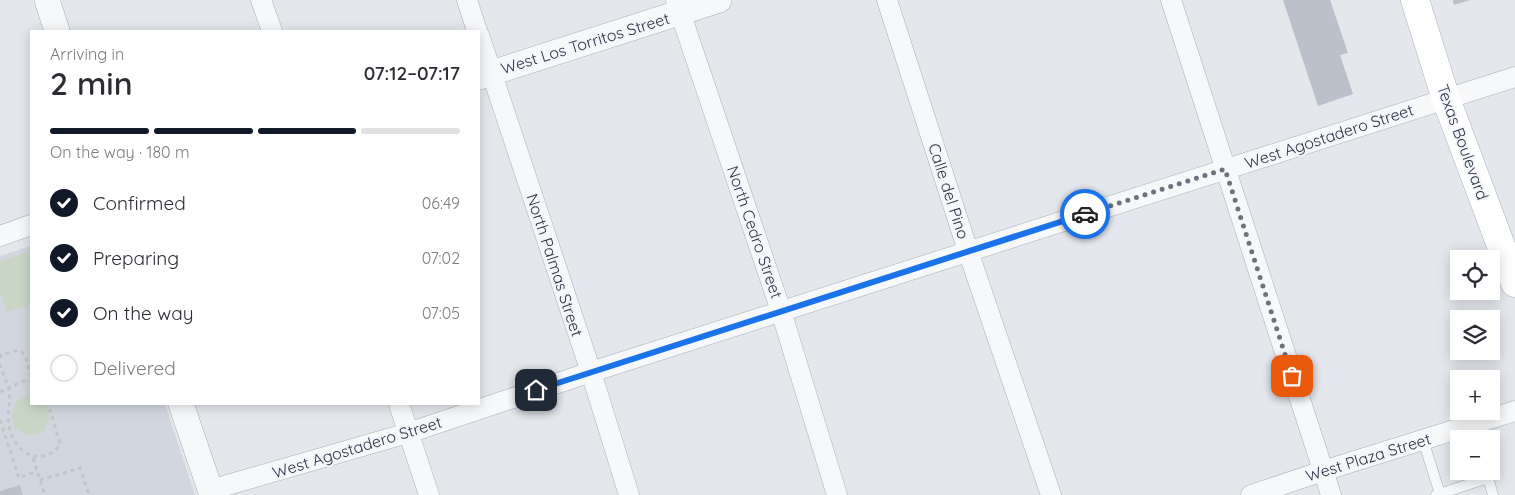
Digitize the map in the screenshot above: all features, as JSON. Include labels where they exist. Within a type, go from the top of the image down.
[{"type":"main road","name":"Texas Boulevard","points":[[1415,0],[1446,99],[1515,283]]},
{"type":"street","points":[[47,0],[57,30]]},
{"type":"street","points":[[261,0],[272,30]]},
{"type":"street","points":[[467,0],[477,30]]},
{"type":"street","name":"West Los Torritos Street","points":[[485,75],[678,7],[719,0]]},
{"type":"street","name":"Calle del Pino","points":[[887,0],[968,251],[1051,495]]},
{"type":"street","points":[[1171,0],[1331,495]]},
{"type":"street","name":"North Cedro Street","points":[[678,7],[781,311],[838,495]]},
{"type":"street","name":"North Palmas Street","points":[[480,42],[485,75],[591,372],[629,495]]},
{"type":"street","name":"West Agostadero Street","points":[[211,493],[408,433],[591,372],[1515,76]]},
{"type":"street","points":[[0,236],[30,225]]},
{"type":"street","points":[[181,405],[211,493]]},
{"type":"street","points":[[398,405],[429,495]]},
{"type":"street","name":"West Plaza Street","points":[[1250,495],[1323,470],[1515,411]]},
{"type":"lane","points":[[1423,440],[1438,494],[1488,478],[1493,495]]},
{"type":"path","points":[[0,358],[1,355],[20,351],[25,356],[30,373]]},
{"type":"path","points":[[0,364],[9,389],[11,433],[17,444],[33,458],[55,452],[60,443],[48,405]]},
{"type":"path","points":[[0,392],[23,381],[30,381]]},
{"type":"path","points":[[0,420],[19,478],[37,471]]},
{"type":"path","points":[[33,458],[45,495]]},
{"type":"path","points":[[40,480],[80,468],[89,495]]},
{"type":"shaded area","points":[[30,246],[30,405],[165,405],[195,495],[0,495],[0,256]]},
{"type":"green space","points":[[30,251],[30,304],[7,312],[0,291],[0,261]]},
{"type":"green space","points":[[30,395],[30,405],[46,405],[50,417],[44,431],[29,435],[15,429],[11,415],[17,400]]},
{"type":"building","points":[[1283,0],[1330,0],[1348,53],[1340,55],[1353,94],[1318,106]]},
{"type":"building","points":[[1453,0],[1470,0],[1454,5]]},
{"type":"building","points":[[20,485],[23,495],[0,495],[0,491]]},
{"type":"way so far","points":[[1085,214],[1225,169],[1292,376]]},
{"type":"route","points":[[536,390],[1085,214]]}]
